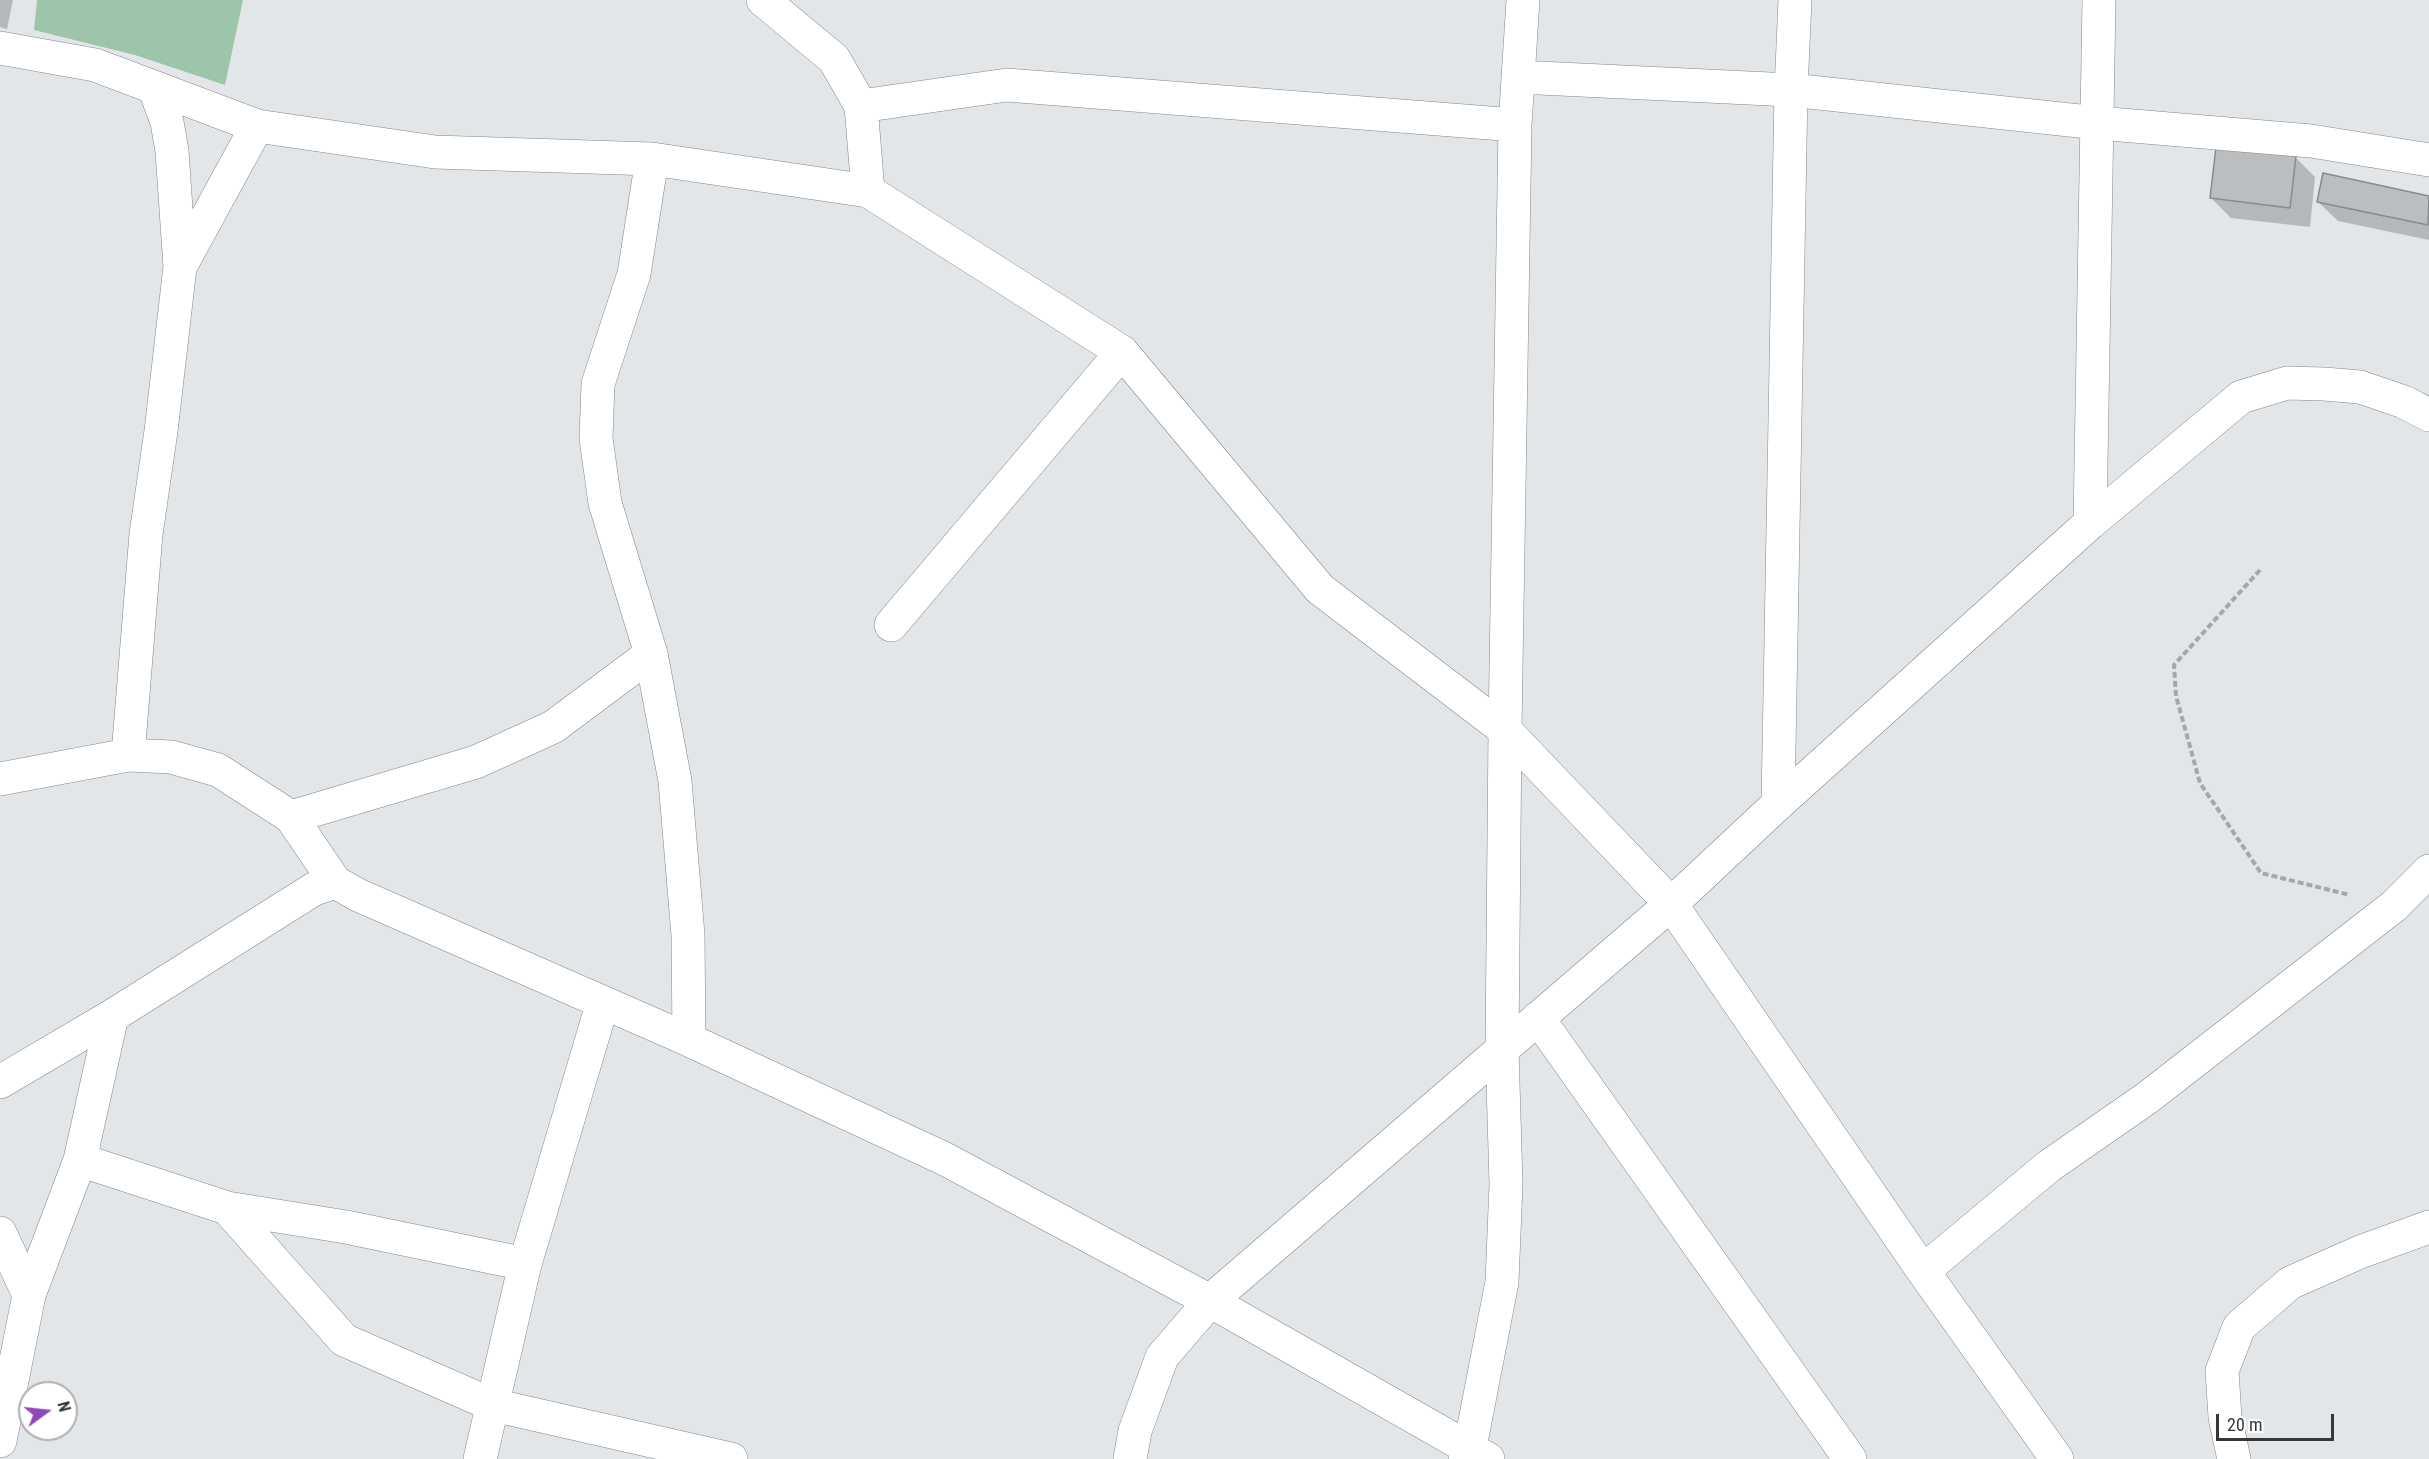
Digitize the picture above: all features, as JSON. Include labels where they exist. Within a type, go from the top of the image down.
[{"type":"street","points":[[763,0],[834,59],[861,106],[868,191]]},
{"type":"street","points":[[0,779],[128,755],[171,756],[218,770],[291,817],[335,882],[358,895],[689,1040],[945,1159],[1210,1300],[1474,1455],[1502,1282],[1506,1184],[1502,1049],[1505,730],[1515,125],[1523,0]]},
{"type":"street","points":[[1778,804],[1791,90],[1795,0]]},
{"type":"street","points":[[2090,523],[2099,0]]},
{"type":"street","points":[[0,48],[95,65],[256,126],[435,152],[652,159],[868,191],[1122,352],[1320,590],[1505,730],[1671,904],[1923,1270],[2057,1459]]},
{"type":"street","points":[[1518,77],[1791,90],[2098,123],[2311,141],[2429,160]]},
{"type":"street","points":[[861,106],[1007,85],[1515,125]]},
{"type":"street","points":[[128,755],[146,534],[161,431],[180,267],[172,151],[167,122],[154,87]]},
{"type":"street","points":[[180,267],[256,126]]},
{"type":"street","points":[[652,159],[634,274],[598,384],[596,438],[605,503],[651,654],[675,781],[688,935],[689,1040]]},
{"type":"street","points":[[891,625],[1122,352]]},
{"type":"street","points":[[1130,1459],[1135,1431],[1162,1357],[1210,1300],[1671,904],[1778,804],[2090,523],[2241,397],[2287,383],[2360,387],[2404,402],[2429,415]]},
{"type":"street","points":[[291,817],[476,762],[553,727],[651,654]]},
{"type":"street","points":[[1923,1270],[2049,1166],[2147,1098],[2394,906],[2429,871]]},
{"type":"street","points":[[0,1082],[112,1016],[314,889],[335,882]]},
{"type":"street","points":[[480,1459],[525,1264],[603,1002]]},
{"type":"street","points":[[0,1441],[29,1295],[80,1160],[112,1016]]},
{"type":"street","points":[[1538,1018],[1850,1459]]},
{"type":"street","points":[[80,1160],[226,1208],[346,1227],[525,1264]]},
{"type":"street","points":[[226,1208],[344,1340],[493,1405],[731,1459]]},
{"type":"street","points":[[2234,1459],[2225,1417],[2222,1371],[2239,1327],[2290,1283],[2360,1252],[2429,1227]]},
{"type":"street","points":[[0,1233],[29,1295]]},
{"type":"path","points":[[2260,570],[2174,665],[2175,696],[2200,783],[2261,873],[2394,906]]},
{"type":"green space","points":[[37,0],[243,0],[225,85],[135,55],[34,30]]},
{"type":"building","points":[[2216,147],[2296,156],[2290,208],[2210,198]]},
{"type":"building","points":[[2323,173],[2429,196],[2428,225],[2317,202]]}]
